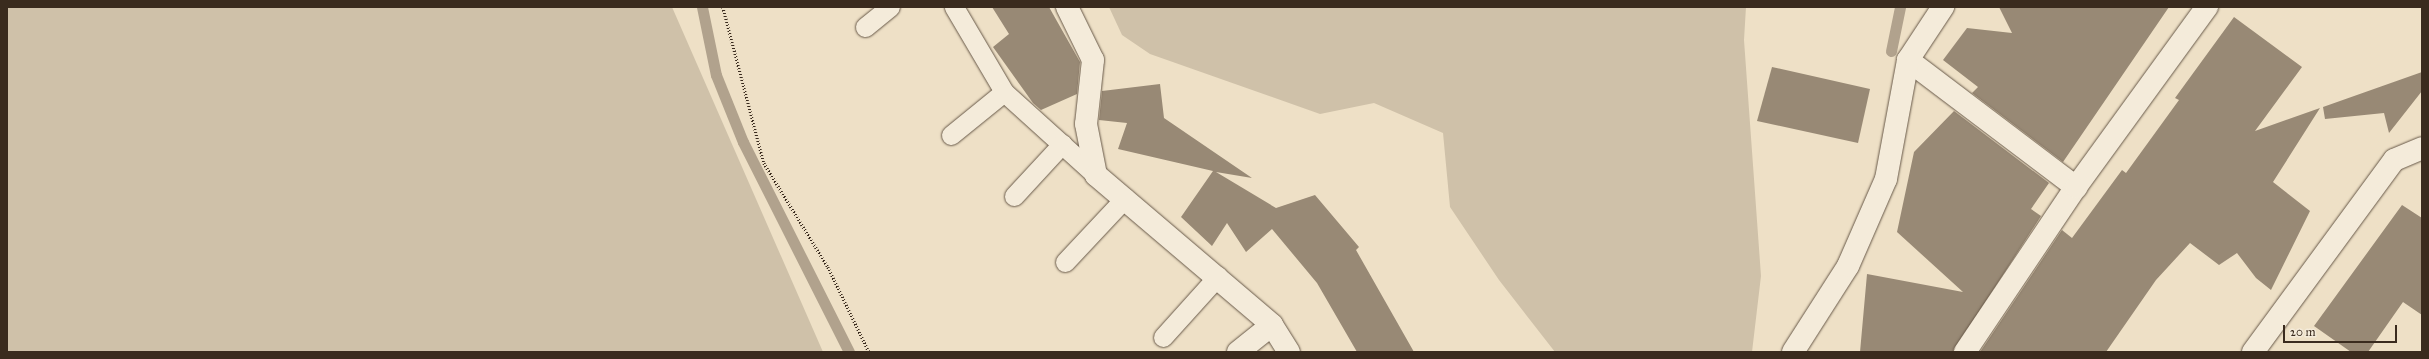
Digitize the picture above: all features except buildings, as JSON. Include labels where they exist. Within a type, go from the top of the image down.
[{"type":"street","points":[[1067,7],[1093,60],[1086,124],[1096,175],[1218,276],[1272,325],[1289,352]]},
{"type":"street","points":[[1793,352],[1848,266],[1886,179],[1908,60],[1943,7]]},
{"type":"street","points":[[1965,352],[2076,187],[2207,7]]},
{"type":"street","points":[[1908,60],[2076,187]]},
{"type":"street","points":[[2253,352],[2394,160],[2422,148]]},
{"type":"street","points":[[1238,352],[1272,325]]},
{"type":"lane","points":[[865,27],[890,7]]},
{"type":"lane","points":[[954,7],[1004,92],[1096,175]]},
{"type":"lane","points":[[951,135],[1004,92]]},
{"type":"lane","points":[[1014,196],[1062,144]]},
{"type":"lane","points":[[1065,262],[1125,198]]},
{"type":"lane","points":[[1163,337],[1218,276]]},
{"type":"path","points":[[723,7],[764,163],[828,266],[869,352]]},
{"type":"shaded area","points":[[7,7],[672,7],[823,352],[7,352]]},
{"type":"shaded area","points":[[1109,7],[1746,7],[1744,40],[1761,276],[1752,352],[1555,352],[1499,280],[1450,207],[1443,133],[1374,103],[1320,114],[1150,54],[1122,35]]},
{"type":"waterway","points":[[702,7],[716,75],[743,142],[849,352]]},
{"type":"waterway","points":[[1891,51],[1900,7]]}]
